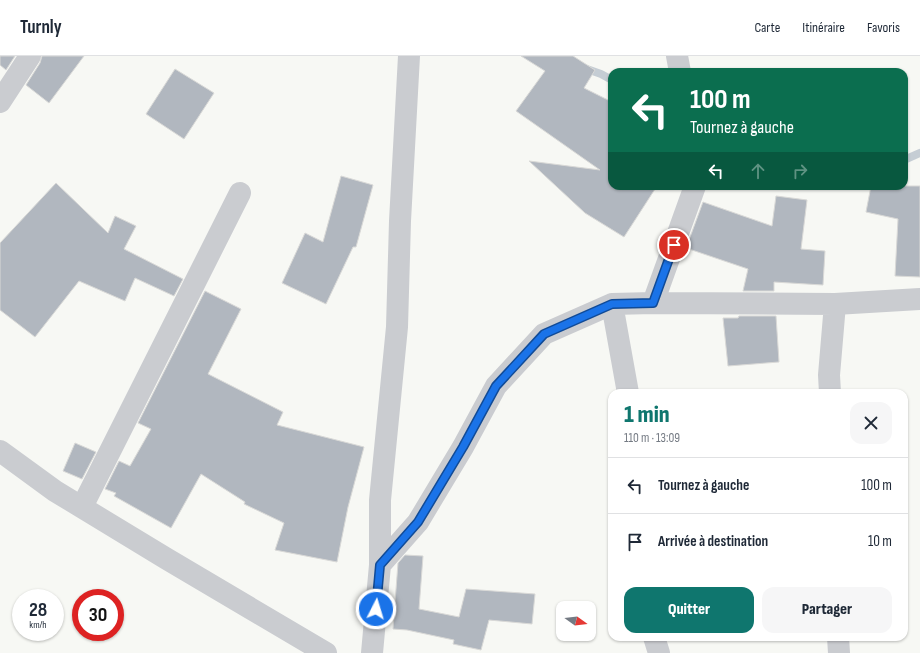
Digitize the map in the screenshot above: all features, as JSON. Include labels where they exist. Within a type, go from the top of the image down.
[{"type":"street","points":[[0,102],[30,56]]},
{"type":"street","points":[[372,653],[380,565],[380,500],[397,327],[400,221],[409,56]]},
{"type":"street","points":[[678,56],[680,68]]},
{"type":"street","points":[[653,303],[694,190]]},
{"type":"street","points":[[82,507],[240,193]]},
{"type":"street","points":[[380,565],[418,522],[463,447],[496,386],[544,334],[612,304],[835,304],[920,299]]},
{"type":"street","points":[[612,304],[627,389]]},
{"type":"street","points":[[830,389],[829,375],[835,304]]},
{"type":"street","points":[[0,451],[55,491],[326,653]]},
{"type":"street","points":[[655,641],[658,653]]},
{"type":"street","points":[[838,641],[839,653]]},
{"type":"building","points":[[0,56],[15,56],[6,70],[0,65]]},
{"type":"building","points":[[42,56],[84,56],[49,103],[26,85],[40,63]]},
{"type":"building","points":[[521,56],[573,56],[595,70],[584,88],[608,100],[608,190],[654,190],[624,237],[585,213],[529,161],[600,170],[516,111],[545,71]]},
{"type":"building","points":[[175,69],[214,93],[184,139],[146,114]]},
{"type":"building","points":[[341,176],[373,185],[356,247],[353,247],[326,304],[282,283],[305,233],[323,242]]},
{"type":"building","points":[[56,183],[108,233],[115,216],[136,226],[124,249],[183,279],[174,296],[135,278],[125,301],[79,281],[35,337],[0,310],[0,243]]},
{"type":"building","points":[[908,186],[920,186],[920,277],[895,276],[898,219],[866,212],[870,190],[908,190]]},
{"type":"building","points":[[776,196],[807,200],[801,249],[825,251],[823,285],[774,282],[774,291],[743,291],[748,269],[686,248],[703,202],[772,226]]},
{"type":"building","points":[[205,291],[241,309],[208,374],[283,412],[277,425],[364,447],[348,507],[337,562],[275,550],[284,523],[244,504],[245,502],[201,474],[171,528],[114,496],[116,493],[105,489],[119,461],[130,466],[151,429],[138,423]]},
{"type":"building","points":[[739,316],[776,316],[779,362],[728,366],[723,318],[738,318]]},
{"type":"building","points":[[75,443],[96,452],[82,479],[63,471]]},
{"type":"building","points":[[405,555],[423,556],[419,609],[459,617],[466,589],[535,594],[532,624],[489,620],[481,650],[453,644],[454,640],[407,630],[393,629],[398,563]]},
{"type":"waterway","points":[[584,68],[608,78]]},
{"type":"waterway","points":[[908,158],[920,153]]},
{"type":"route","points":[[376,609],[380,565],[418,522],[463,447],[496,386],[544,334],[612,304],[653,303],[674,245]]}]
